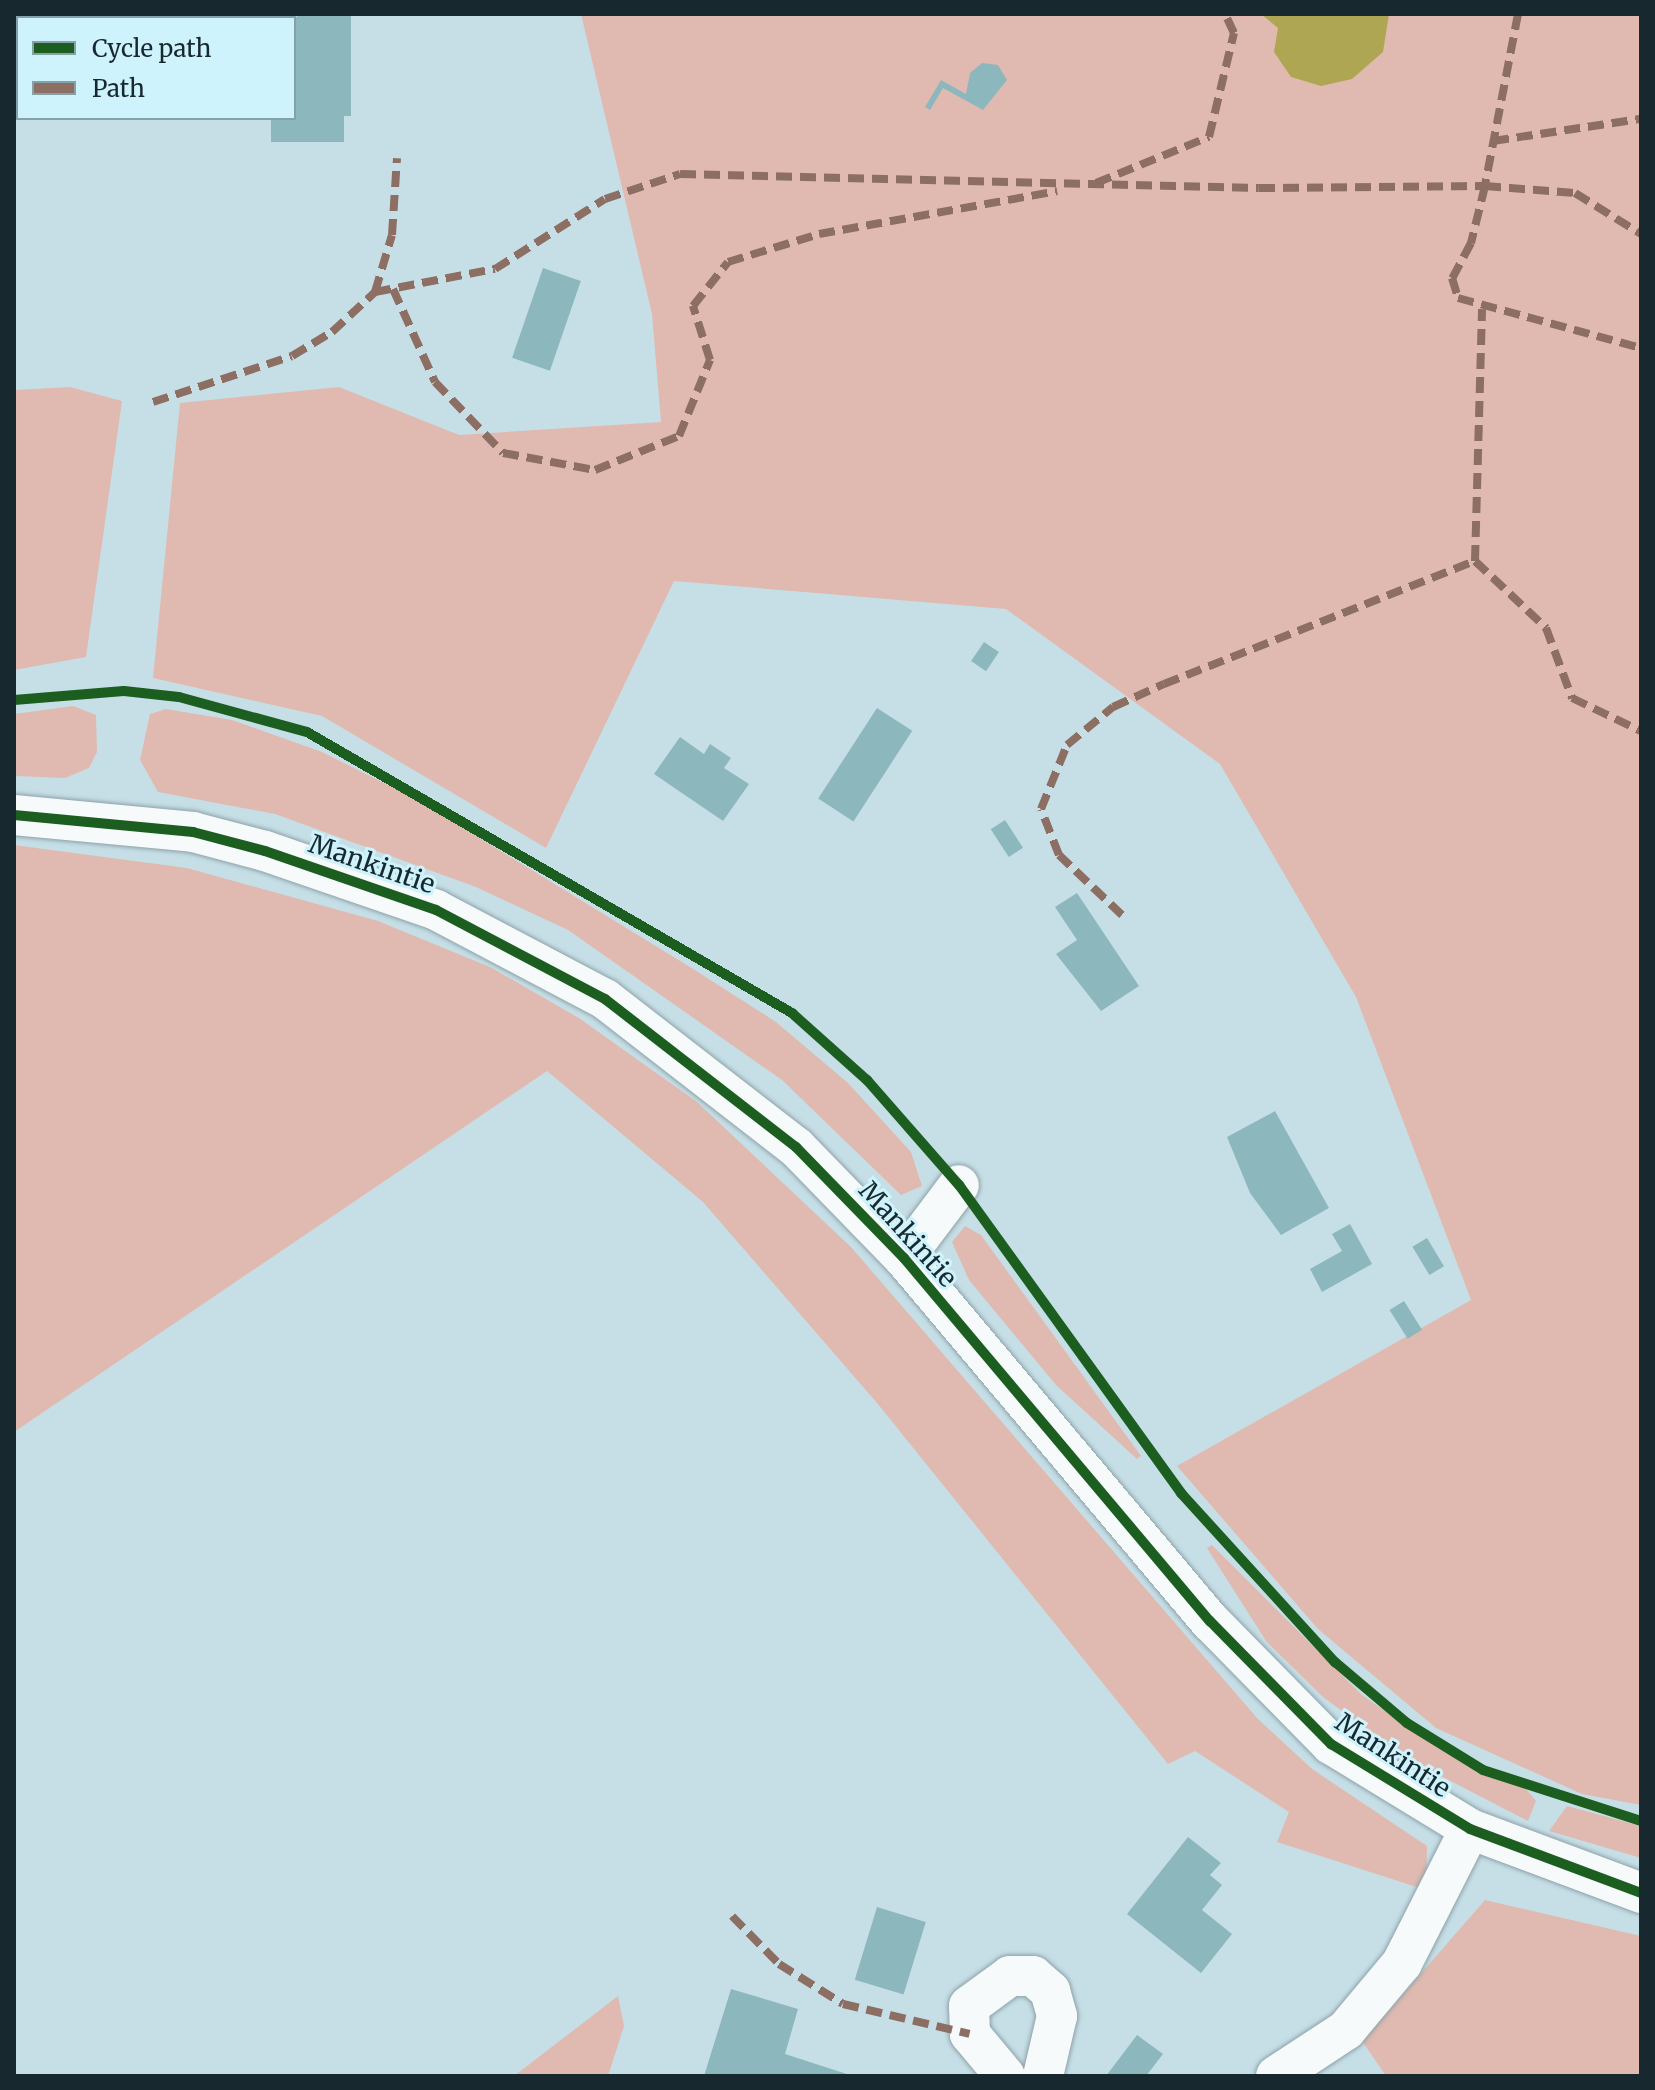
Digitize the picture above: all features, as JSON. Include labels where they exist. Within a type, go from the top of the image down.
[{"type":"street","name":"Mankintie","points":[[14,815],[179,830],[265,851],[436,910],[504,942],[605,999],[714,1077],[796,1147],[904,1258],[1265,1681],[1331,1744],[1470,1829],[1641,1893]]},
{"type":"street","points":[[904,1258],[959,1185]]},
{"type":"street","points":[[1276,2076],[1346,2030],[1402,1963],[1470,1829]]},
{"type":"street","points":[[1005,2076],[970,2034],[969,2006],[982,1990],[1021,1976],[1033,1976],[1050,1991],[1057,2016],[1043,2076]]},
{"type":"shaded area","points":[[581,14],[1641,14],[1641,1805],[1582,1794],[1436,1728],[1318,1629],[1177,1466],[1471,1300],[1356,997],[1220,764],[1006,609],[674,581],[546,848],[322,716],[153,678],[180,403],[339,387],[459,435],[661,422],[652,314]]},
{"type":"shaded area","points":[[1261,14],[1389,14],[1383,52],[1352,79],[1321,86],[1291,77],[1274,52],[1278,28]]},
{"type":"shaded area","points":[[70,387],[122,401],[86,657],[14,670],[14,390]]},
{"type":"shaded area","points":[[73,706],[96,715],[97,752],[89,768],[65,778],[14,776],[14,714]]},
{"type":"shaded area","points":[[166,709],[232,720],[322,752],[414,798],[690,967],[776,1022],[848,1083],[911,1152],[922,1186],[901,1195],[782,1080],[568,930],[476,887],[275,814],[158,792],[140,760],[150,714]]},
{"type":"shaded area","points":[[14,845],[187,868],[378,921],[490,967],[579,1018],[697,1102],[851,1247],[1257,1718],[1312,1769],[1427,1846],[1426,1890],[1277,1842],[1289,1812],[1195,1751],[1168,1764],[877,1403],[703,1202],[547,1071],[14,1432]]},
{"type":"shaded area","points":[[965,1226],[981,1235],[1141,1456],[1137,1459],[1056,1385],[969,1280],[952,1242]]},
{"type":"shaded area","points":[[1212,1545],[1362,1695],[1443,1751],[1526,1789],[1536,1801],[1528,1821],[1406,1758],[1323,1697],[1266,1641],[1207,1548]]},
{"type":"shaded area","points":[[1567,1806],[1641,1826],[1641,1858],[1549,1831]]},
{"type":"shaded area","points":[[1485,1900],[1641,1936],[1641,2076],[1386,2076],[1362,2041]]},
{"type":"shaded area","points":[[618,1996],[624,2026],[608,2076],[514,2076]]},
{"type":"building","points":[[300,14],[351,14],[351,116],[344,116],[344,142],[271,142],[271,120],[296,120],[296,17]]},
{"type":"building","points":[[982,63],[998,65],[1007,80],[983,110],[943,88],[930,110],[925,107],[941,80],[966,94],[970,73]]},
{"type":"building","points":[[543,268],[581,281],[550,371],[512,358]]},
{"type":"building","points":[[984,642],[999,652],[986,671],[971,661]]},
{"type":"building","points":[[877,708],[912,731],[853,821],[818,799]]},
{"type":"building","points":[[680,737],[704,754],[710,744],[731,758],[724,768],[749,784],[723,821],[654,774]]},
{"type":"building","points":[[1005,820],[1023,848],[1009,857],[991,829]]},
{"type":"building","points":[[1077,893],[1139,986],[1101,1011],[1056,954],[1077,940],[1055,907]]},
{"type":"building","points":[[1275,1111],[1329,1208],[1281,1235],[1250,1193],[1227,1137]]},
{"type":"building","points":[[1350,1224],[1372,1264],[1322,1292],[1310,1269],[1342,1251],[1332,1234]]},
{"type":"building","points":[[1427,1238],[1444,1266],[1429,1275],[1412,1247]]},
{"type":"building","points":[[1404,1301],[1422,1330],[1408,1339],[1390,1310]]},
{"type":"building","points":[[1188,1837],[1221,1863],[1210,1875],[1222,1885],[1202,1910],[1232,1934],[1201,1973],[1127,1914]]},
{"type":"building","points":[[877,1907],[926,1922],[904,1995],[855,1980]]},
{"type":"building","points":[[731,1989],[798,2009],[785,2054],[853,2076],[704,2076]]},
{"type":"building","points":[[1137,2035],[1163,2054],[1146,2076],[1106,2076]]},
{"type":"marked path","points":[[1096,183],[1209,137],[1234,33],[1225,14]]},
{"type":"marked path","points":[[1518,14],[1471,243],[1452,278],[1458,298],[1641,348]]},
{"type":"marked path","points":[[1493,141],[1641,119]]},
{"type":"marked path","points":[[153,402],[292,356],[332,332],[375,292],[392,235],[397,158]]},
{"type":"marked path","points":[[375,292],[495,269],[605,199],[680,174],[1259,188],[1485,186],[1575,193],[1641,234]]},
{"type":"marked path","points":[[393,289],[435,382],[503,453],[595,470],[679,436],[710,360],[693,306],[728,262],[819,234],[1057,191]]},
{"type":"marked path","points":[[1122,915],[1059,855],[1041,809],[1067,745],[1113,707],[1475,561],[1482,309]]},
{"type":"marked path","points":[[1475,561],[1546,628],[1572,698],[1641,731]]},
{"type":"marked path","points":[[732,1916],[779,1964],[843,2004],[970,2034]]},
{"type":"cycle path","points":[[14,700],[124,691],[179,697],[307,732],[792,1013],[867,1080],[959,1185],[1181,1493],[1335,1662],[1407,1723],[1483,1770],[1641,1821]]},
{"type":"cycle path","points":[[14,815],[193,832],[265,851],[436,910],[605,999],[796,1147],[904,1258],[1210,1621],[1331,1744],[1470,1829],[1641,1893]]}]
